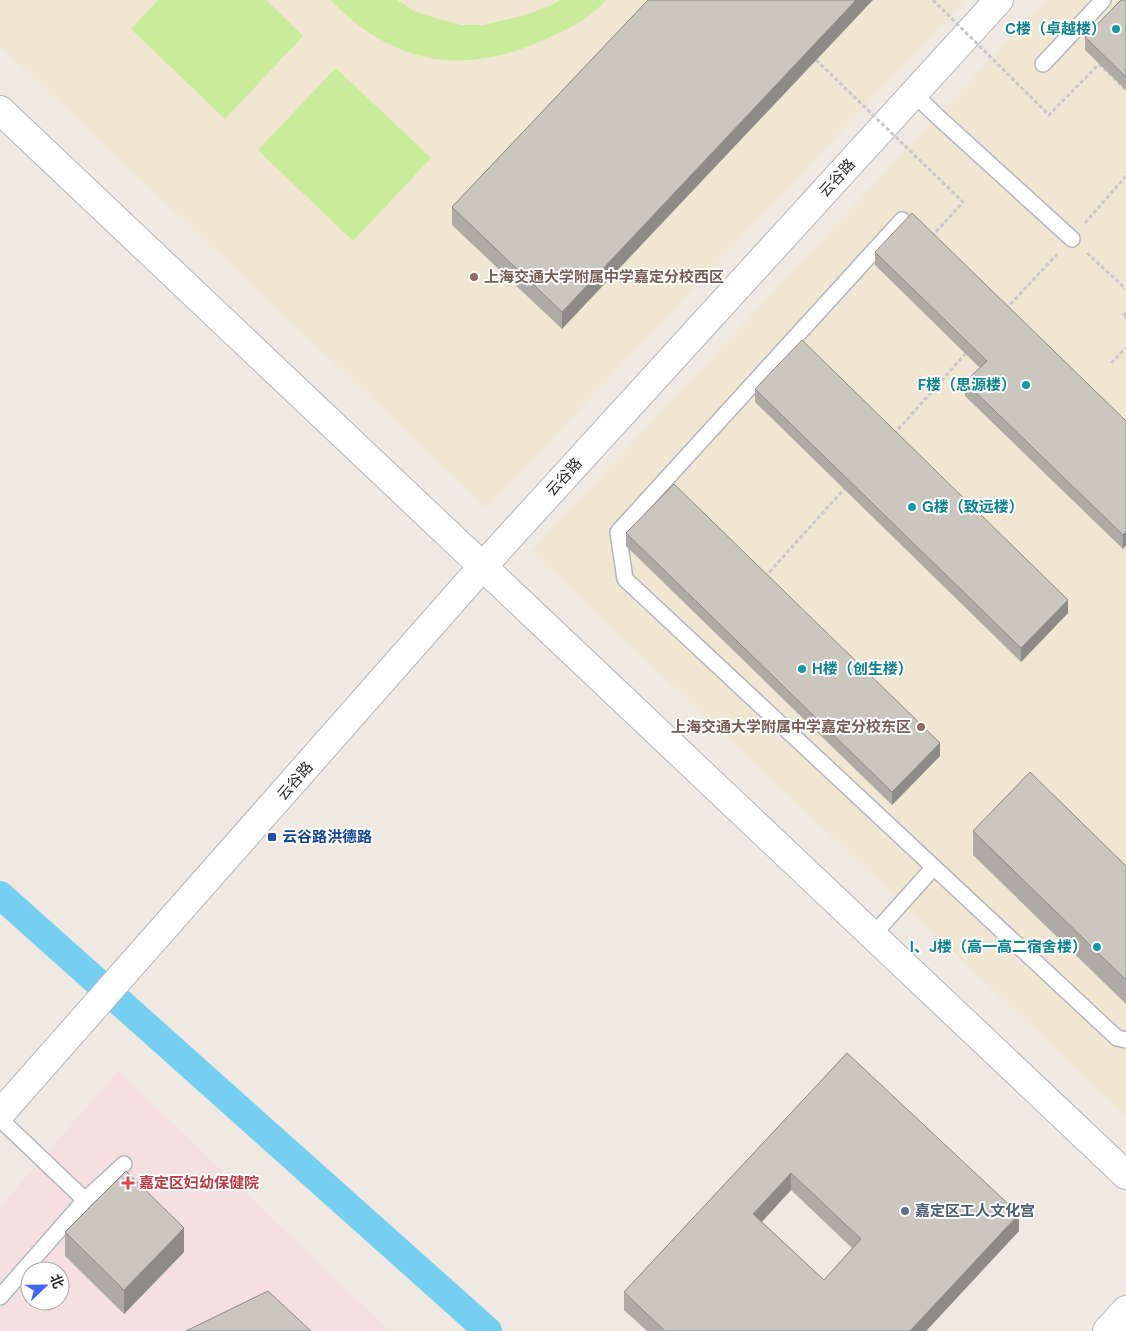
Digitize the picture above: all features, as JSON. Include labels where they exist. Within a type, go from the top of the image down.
[{"type":"main road","name":"云谷路","points":[[0,1114],[483,566],[999,0]]},
{"type":"main road","points":[[0,110],[1126,1175]]},
{"type":"main road","points":[[1107,1331],[1126,1310]]},
{"type":"lane","points":[[1043,64],[1103,0]]},
{"type":"lane","points":[[914,94],[1072,239]]},
{"type":"lane","points":[[902,220],[618,532],[625,579],[1118,1038],[1126,1040]]},
{"type":"lane","points":[[873,935],[934,867]]},
{"type":"lane","points":[[0,1119],[85,1200]]},
{"type":"lane","points":[[0,1297],[85,1200],[124,1164]]},
{"type":"path","points":[[933,0],[1049,115],[1099,64],[1126,90]]},
{"type":"path","points":[[816,60],[963,202],[927,241]]},
{"type":"path","points":[[1002,313],[1072,239],[1126,176]]},
{"type":"path","points":[[1072,239],[1126,289]]},
{"type":"path","points":[[1126,313],[1123,316],[1126,318]]},
{"type":"path","points":[[1111,363],[1126,348]]},
{"type":"path","points":[[891,437],[969,350]]},
{"type":"path","points":[[761,582],[852,480]]},
{"type":"shaded area","name":"上海交通大学附属中学嘉定分校西区","points":[[0,0],[965,0],[487,508],[0,46]]},
{"type":"shaded area","name":"上海交通大学附属中学嘉定分校东区","points":[[1046,0],[1126,0],[1126,1116],[531,551]]},
{"type":"shaded area","name":"嘉定区妇幼保健院","points":[[118,1071],[390,1331],[0,1331],[0,1207]]},
{"type":"green space","points":[[158,0],[266,0],[303,36],[225,119],[131,29]]},
{"type":"green space","points":[[330,0],[397,0],[414,11],[435,18],[462,25],[483,25],[526,15],[560,0],[606,0],[585,18],[546,39],[515,51],[486,58],[458,60],[431,58],[405,51],[379,39],[354,22]]},
{"type":"green space","points":[[336,68],[431,158],[353,241],[258,150]]},
{"type":"building","points":[[648,0],[856,0],[562,312],[452,207]]},
{"type":"building","name":"C楼（卓越楼）","points":[[1121,0],[1126,0],[1126,77],[1085,37]]},
{"type":"building","name":"F楼（思源楼）","points":[[912,213],[1126,421],[1126,532],[1123,535],[965,382],[987,361],[875,252]]},
{"type":"building","name":"G楼（致远楼）","points":[[802,340],[1068,600],[1021,648],[755,389]]},
{"type":"building","name":"H楼（创生楼）","points":[[674,484],[940,743],[892,792],[626,533]]},
{"type":"building","name":"I、J楼（高一高二宿舍楼）","points":[[1030,772],[1126,866],[1126,980],[973,831]]},
{"type":"building","name":"嘉定区工人文化宫","points":[[847,1053],[1019,1214],[910,1331],[665,1331],[624,1292]],"holes":[[[791,1173],[861,1239],[824,1280],[753,1214]]]},
{"type":"building","points":[[126,1171],[184,1228],[124,1290],[65,1232]]},
{"type":"building","points":[[268,1291],[311,1331],[186,1331]]},
{"type":"waterway","points":[[0,895],[488,1331]]},
{"type":"place","name":"C楼（卓越楼）","points":[[1116,29]]},
{"type":"place","name":"上海交通大学附属中学嘉定分校西区","points":[[474,277]]},
{"type":"place","name":"F楼（思源楼）","points":[[1026,385]]},
{"type":"place","name":"G楼（致远楼）","points":[[912,507]]},
{"type":"place","name":"H楼（创生楼）","points":[[802,669]]},
{"type":"place","name":"上海交通大学附属中学嘉定分校东区","points":[[921,727]]},
{"type":"place","name":"云谷路洪德路","points":[[272,837]]},
{"type":"place","name":"I、J楼（高一高二宿舍楼）","points":[[1097,947]]},
{"type":"place","name":"嘉定区妇幼保健院","points":[[128,1183]]},
{"type":"place","name":"嘉定区工人文化宫","points":[[905,1211]]}]
